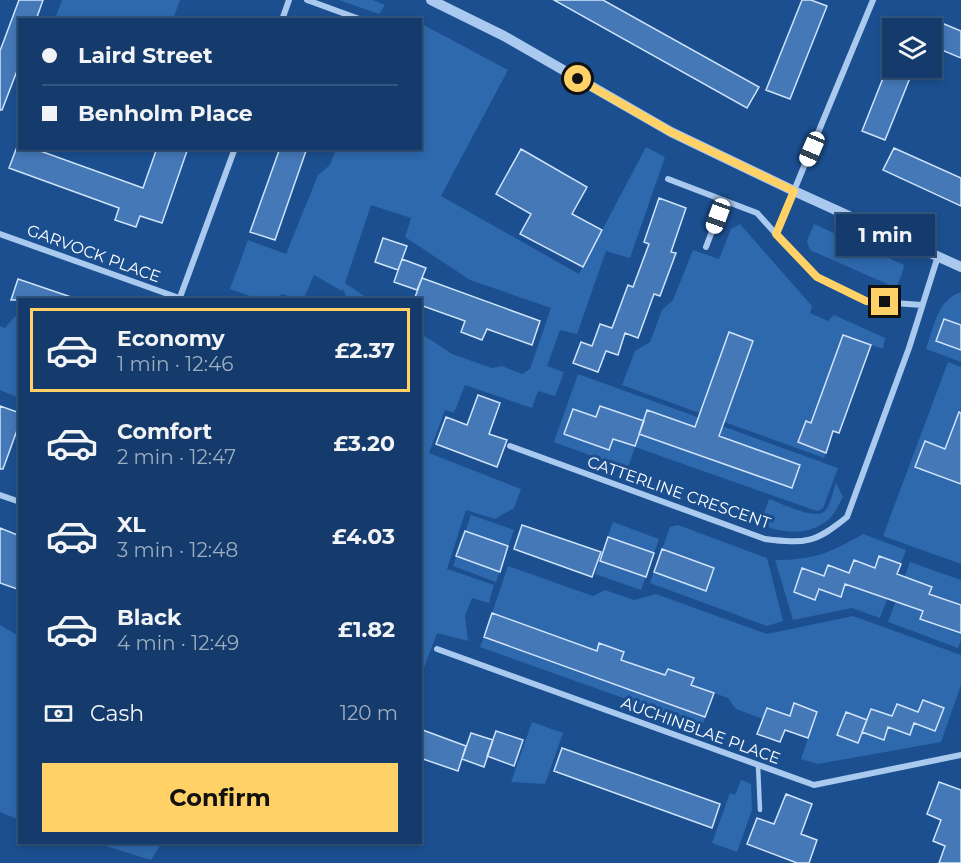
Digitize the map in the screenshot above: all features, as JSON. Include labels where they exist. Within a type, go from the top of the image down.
[{"type":"street","points":[[283,18],[289,0]]},
{"type":"street","points":[[307,0],[356,18]]},
{"type":"street","points":[[430,0],[504,36],[671,132],[961,267]]},
{"type":"street","points":[[776,234],[873,0]]},
{"type":"street","points":[[179,298],[234,150]]},
{"type":"street","points":[[668,179],[757,213],[817,277],[866,301],[922,305]]},
{"type":"street","points":[[706,247],[724,200]]},
{"type":"street","name":"GARVOCK PLACE","points":[[0,234],[176,298]]},
{"type":"street","name":"CATTERLINE CRESCENT","points":[[510,446],[765,539],[796,543],[824,535],[847,517],[909,348],[938,256]]},
{"type":"street","points":[[0,495],[18,501]]},
{"type":"street","name":"AUCHINBLAE PLACE","points":[[437,650],[814,785],[961,754]]},
{"type":"lane","points":[[758,765],[760,810]]},
{"type":"shaded area","points":[[62,0],[180,0],[173,18],[55,18]]},
{"type":"shaded area","points":[[339,0],[373,0],[385,5],[379,14]]},
{"type":"shaded area","points":[[422,24],[508,70],[441,196],[579,274],[646,147],[665,157],[630,258],[606,251],[577,334],[560,330],[547,366],[564,372],[555,396],[538,391],[532,408],[465,385],[454,413],[445,410],[429,453],[521,489],[514,508],[495,519],[466,510],[447,569],[494,585],[489,603],[472,598],[465,616],[468,641],[437,633],[422,673],[422,334],[452,354],[492,368],[502,366],[522,374],[530,369],[551,308],[470,280],[405,237],[411,218],[371,205],[345,283],[367,298],[346,298],[343,288],[342,291],[314,275],[304,298],[281,294],[280,298],[256,298],[230,289],[248,240],[286,254],[318,175],[330,165],[336,150],[422,150]]},
{"type":"shaded area","points":[[740,224],[812,306],[810,313],[828,321],[834,315],[885,338],[883,349],[843,335],[811,423],[806,421],[798,442],[826,453],[824,458],[622,385],[635,351],[650,342],[662,310],[673,300],[693,250],[719,259],[731,229]]},
{"type":"shaded area","points":[[814,224],[904,265],[896,288],[810,250],[807,241]]},
{"type":"shaded area","points":[[961,292],[961,362],[926,349],[941,308],[953,296]]},
{"type":"shaded area","points":[[15,316],[18,318],[18,398],[0,390],[0,326],[5,328]]},
{"type":"shaded area","points":[[948,362],[961,367],[961,564],[883,536]]},
{"type":"shaded area","points":[[578,374],[838,468],[823,508],[818,511],[814,510],[635,447],[629,465],[622,467],[554,442]]},
{"type":"shaded area","points":[[836,483],[843,497],[832,516],[816,527],[794,532],[778,530],[770,528],[763,516],[769,499],[808,513],[822,513],[828,507]]},
{"type":"shaded area","points":[[471,515],[514,530],[496,582],[453,566]]},
{"type":"shaded area","points":[[613,522],[659,539],[641,590],[595,574]]},
{"type":"shaded area","points":[[678,525],[767,558],[783,621],[767,626],[650,583],[670,527]]},
{"type":"shaded area","points":[[863,534],[906,550],[880,618],[852,608],[793,620],[775,560],[811,557],[841,546]]},
{"type":"shaded area","points":[[910,562],[961,580],[961,640],[958,648],[888,622]]},
{"type":"shaded area","points":[[508,566],[593,596],[605,590],[634,600],[656,594],[767,634],[853,616],[961,655],[961,685],[941,742],[818,764],[801,759],[817,712],[795,703],[790,716],[767,708],[763,719],[736,709],[728,698],[714,693],[702,726],[480,647],[484,637],[510,646],[518,622],[492,613]],"holes":[[[923,700],[944,708],[935,731],[914,723],[909,735],[888,727],[884,740],[862,732],[858,743],[837,735],[845,712],[867,720],[871,709],[892,716],[897,704],[918,712]]]},
{"type":"shaded area","points":[[0,625],[18,635],[18,820],[0,812]]},
{"type":"shaded area","points":[[532,722],[563,733],[545,784],[511,782]]},
{"type":"shaded area","points":[[741,780],[751,784],[752,810],[737,852],[712,843],[730,793],[735,795]]},
{"type":"shaded area","points":[[99,844],[161,844],[151,860]]},
{"type":"building","points":[[19,0],[43,0],[37,18],[18,18],[18,68],[2,110],[0,110],[0,51]]},
{"type":"building","points":[[554,0],[603,0],[759,87],[747,108]]},
{"type":"building","points":[[802,0],[811,0],[827,6],[790,99],[766,90]]},
{"type":"building","points":[[942,23],[961,31],[961,58],[942,50]]},
{"type":"building","points":[[883,78],[910,78],[885,140],[862,131]]},
{"type":"building","points":[[18,144],[18,150],[38,150],[143,188],[156,150],[187,150],[162,223],[140,216],[136,227],[115,220],[119,208],[9,168]]},
{"type":"building","points":[[894,148],[961,178],[961,206],[883,170]]},
{"type":"building","points":[[521,149],[587,187],[572,214],[602,230],[583,267],[520,234],[531,214],[496,194]]},
{"type":"building","points":[[279,150],[306,150],[275,240],[250,232]]},
{"type":"building","points":[[659,198],[686,208],[671,252],[676,253],[660,296],[654,294],[638,338],[625,333],[618,355],[606,351],[598,372],[573,363],[581,342],[592,346],[600,324],[612,328],[628,285],[633,287],[649,244],[644,242]]},
{"type":"building","points":[[383,238],[407,246],[398,270],[375,262]]},
{"type":"building","points":[[402,259],[426,268],[417,290],[394,282]]},
{"type":"building","points":[[422,278],[540,321],[532,345],[487,329],[482,340],[461,332],[465,321],[422,306],[422,298],[415,298]]},
{"type":"building","points":[[18,279],[71,297],[18,298],[18,300],[11,300]]},
{"type":"building","points":[[944,319],[961,325],[961,350],[936,341]]},
{"type":"building","points":[[729,332],[753,341],[719,436],[800,465],[792,488],[639,434],[647,410],[695,427]]},
{"type":"building","points":[[843,335],[871,345],[839,433],[833,431],[826,453],[798,442],[806,421],[811,423]]},
{"type":"building","points":[[478,395],[500,403],[489,434],[507,440],[497,467],[436,444],[446,417],[467,425]]},
{"type":"building","points":[[0,406],[18,412],[18,428],[3,469],[0,469]]},
{"type":"building","points":[[600,406],[644,421],[635,446],[613,439],[609,450],[564,434],[573,409],[596,417]]},
{"type":"building","points":[[959,412],[961,413],[961,484],[915,467],[925,441],[945,449]]},
{"type":"building","points":[[522,525],[601,552],[592,577],[514,549]]},
{"type":"building","points":[[0,528],[18,535],[18,589],[0,583]]},
{"type":"building","points":[[465,531],[508,546],[500,572],[456,556]]},
{"type":"building","points":[[608,537],[654,553],[646,577],[600,561]]},
{"type":"building","points":[[662,549],[714,568],[706,591],[654,572]]},
{"type":"building","points":[[879,556],[901,564],[897,574],[932,587],[929,594],[961,605],[961,633],[920,619],[923,611],[845,584],[841,597],[819,589],[815,600],[794,592],[802,568],[824,576],[828,565],[849,573],[854,560],[875,568]]},
{"type":"building","points":[[492,613],[597,651],[599,643],[624,652],[621,660],[665,675],[668,669],[694,678],[691,685],[714,693],[705,717],[484,637]]},
{"type":"building","points":[[923,700],[944,708],[935,731],[914,723],[910,735],[888,727],[884,740],[862,732],[871,709],[892,716],[897,704],[918,712]]},
{"type":"building","points":[[794,703],[817,712],[808,738],[785,730],[780,742],[757,734],[767,708],[790,716]]},
{"type":"building","points":[[846,712],[867,720],[858,743],[837,735]]},
{"type":"building","points":[[422,730],[466,746],[458,771],[422,759]]},
{"type":"building","points":[[496,731],[523,740],[514,766],[487,756]]},
{"type":"building","points":[[471,733],[493,740],[484,767],[462,759]]},
{"type":"building","points":[[562,748],[720,804],[712,828],[554,771]]},
{"type":"building","points":[[939,782],[961,790],[961,863],[939,863],[945,846],[933,841],[941,820],[927,814]]},
{"type":"building","points":[[786,794],[812,804],[801,834],[817,840],[809,863],[797,863],[747,844],[757,818],[774,824]]},
{"type":"route","points":[[578,79],[671,132],[794,191],[776,234],[817,277],[866,301],[885,302]]}]
